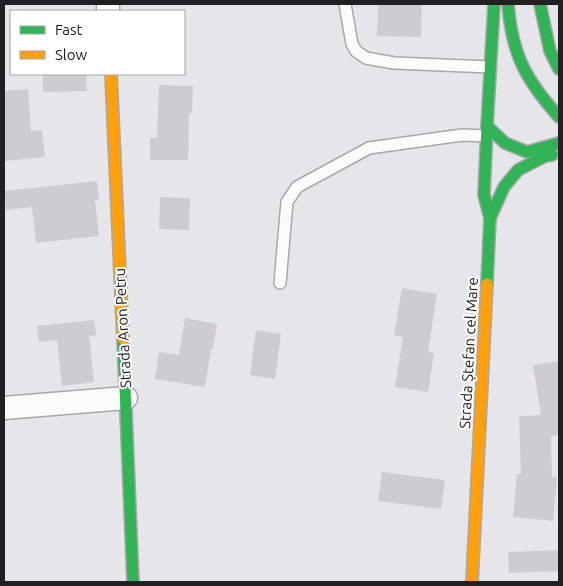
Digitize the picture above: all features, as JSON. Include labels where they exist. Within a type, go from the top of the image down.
[{"type":"street","name":"Strada Ștefan cel Mare","points":[[472,582],[490,218],[484,195],[494,4]]},
{"type":"street","points":[[508,4],[517,54],[522,66],[540,97],[559,116]]},
{"type":"street","points":[[540,4],[550,51],[559,69]]},
{"type":"street","points":[[490,85],[505,69],[522,66],[535,69]]},
{"type":"street","name":"Strada Aron Petru","points":[[111,75],[133,582]]},
{"type":"street","points":[[487,131],[505,143],[527,152],[545,156]]},
{"type":"street","points":[[527,152],[559,143]]},
{"type":"street","points":[[490,218],[504,187],[518,170],[545,156],[559,154]]},
{"type":"street","points":[[4,408],[126,398]]},
{"type":"lane","points":[[344,4],[352,44],[356,51],[366,58],[394,63],[491,67]]},
{"type":"lane","points":[[280,283],[287,202],[297,187],[369,148],[487,131]]},
{"type":"building","points":[[378,4],[422,4],[421,37],[377,36]]},
{"type":"building","points":[[43,75],[86,75],[87,91],[43,92]]},
{"type":"building","points":[[159,85],[193,86],[192,113],[189,113],[188,160],[150,160],[150,138],[157,138]]},
{"type":"building","points":[[28,89],[31,131],[42,130],[45,157],[4,161],[4,91]]},
{"type":"building","points":[[97,181],[99,200],[95,200],[99,236],[36,243],[32,207],[6,210],[4,191]]},
{"type":"building","points":[[160,197],[190,198],[189,230],[159,229]]},
{"type":"building","points":[[402,288],[437,294],[428,352],[434,353],[428,392],[395,387],[403,337],[394,335]]},
{"type":"building","points":[[185,318],[217,324],[205,387],[155,379],[159,352],[179,355]]},
{"type":"building","points":[[94,320],[96,335],[89,336],[94,382],[62,386],[57,340],[39,342],[37,326]]},
{"type":"building","points":[[256,330],[281,334],[275,379],[250,375]]},
{"type":"building","points":[[559,361],[559,435],[551,436],[552,477],[557,477],[553,521],[513,517],[517,474],[521,474],[519,416],[541,415],[533,365]]},
{"type":"building","points":[[382,472],[445,480],[441,509],[378,501]]},
{"type":"building","points":[[559,550],[559,571],[509,573],[508,552]]},
{"type":"traffic: fast","points":[[494,4],[487,126],[505,143],[527,152],[559,143]]},
{"type":"traffic: fast","points":[[508,4],[513,38],[523,66],[547,104],[559,117]]},
{"type":"traffic: fast","points":[[540,4],[550,51],[559,69]]},
{"type":"traffic: fast","points":[[487,126],[484,195],[490,218],[487,284]]},
{"type":"traffic: fast","points":[[490,218],[504,187],[518,170],[545,156],[552,155]]},
{"type":"traffic: fast","points":[[123,339],[133,582]]},
{"type":"traffic: slow","points":[[111,75],[123,339]]},
{"type":"traffic: slow","points":[[472,582],[487,284]]}]
